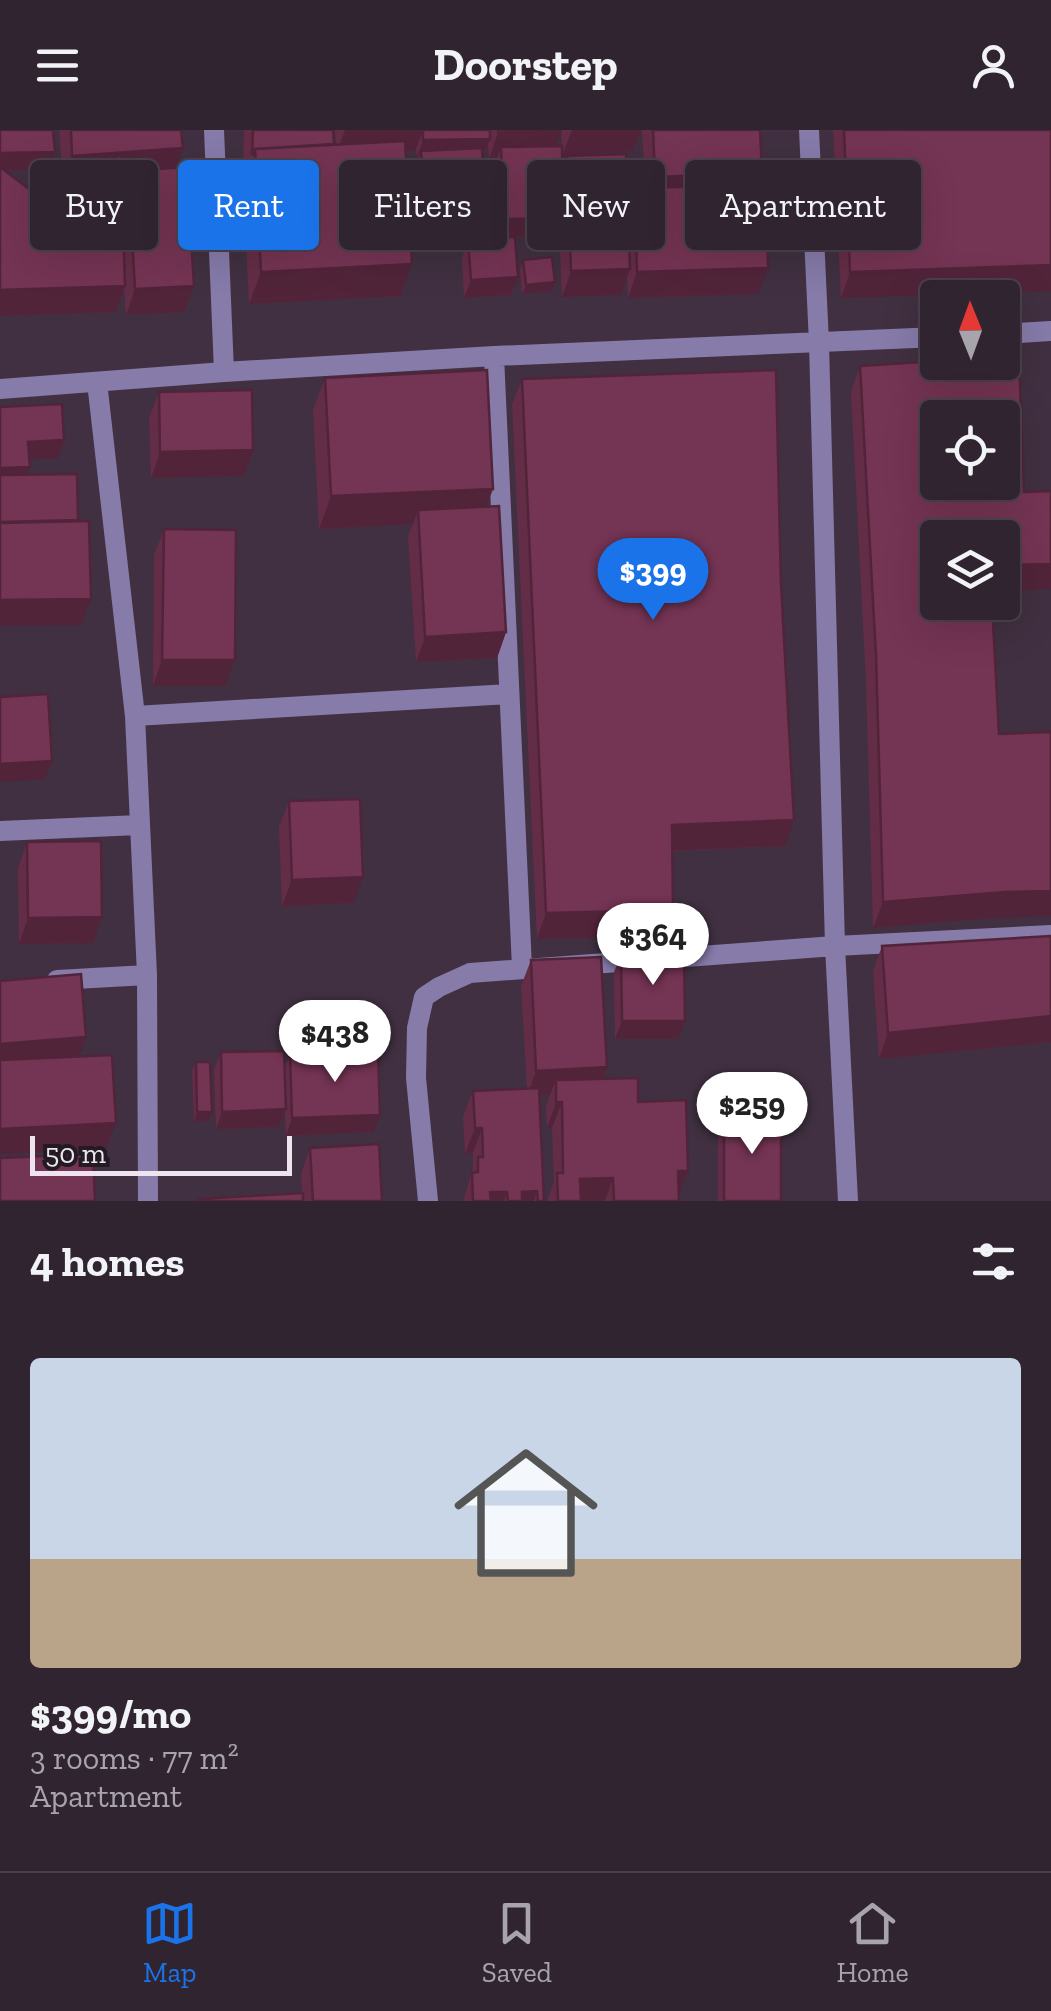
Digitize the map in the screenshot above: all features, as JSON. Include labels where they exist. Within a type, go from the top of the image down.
[{"type":"street","points":[[214,130],[224,372]]},
{"type":"street","points":[[809,130],[819,343],[835,946],[848,1201]]},
{"type":"street","points":[[1020,333],[1051,331]]},
{"type":"street","points":[[0,389],[494,356],[920,338]]},
{"type":"street","points":[[494,356],[522,968]]},
{"type":"street","points":[[97,382],[135,716],[147,975],[148,1201]]},
{"type":"street","points":[[135,716],[509,694]]},
{"type":"street","points":[[0,831],[139,825]]},
{"type":"street","points":[[428,1201],[416,1078],[416,1028],[424,997],[470,973],[835,946],[1051,935]]},
{"type":"street","points":[[37,981],[147,975]]},
{"type":"building","points":[[0,130],[53,130],[55,152],[0,153]]},
{"type":"building","points":[[71,130],[181,130],[183,148],[72,156]]},
{"type":"building","points":[[253,130],[333,130],[334,144],[255,149],[252,155]]},
{"type":"building","points":[[423,130],[490,130],[490,139],[423,140]]},
{"type":"building","points":[[498,130],[547,130],[498,133]]},
{"type":"building","points":[[653,130],[760,130],[761,160],[685,160],[685,176],[665,177],[665,160],[654,160]]},
{"type":"building","points":[[844,130],[1051,130],[1051,265],[850,272],[849,250],[921,250],[921,160],[845,160]]},
{"type":"building","points":[[405,141],[406,160],[339,160],[339,250],[411,250],[412,264],[261,272],[260,250],[319,250],[319,160],[256,160],[255,149]]},
{"type":"building","points":[[562,146],[562,160],[527,160],[527,219],[507,219],[507,160],[501,160],[501,147]]},
{"type":"building","points":[[482,148],[483,160],[422,160],[421,151]]},
{"type":"building","points":[[626,154],[626,160],[567,160],[567,156]]},
{"type":"building","points":[[0,167],[30,190],[30,250],[124,250],[125,286],[0,290]]},
{"type":"building","points":[[178,168],[178,250],[192,250],[194,286],[135,289],[133,250],[158,250],[158,169]]},
{"type":"building","points":[[665,187],[685,187],[685,250],[768,250],[768,268],[637,272],[636,250],[665,250]]},
{"type":"building","points":[[515,237],[518,277],[471,280],[469,250],[507,250],[507,238]]},
{"type":"building","points":[[570,250],[629,250],[630,269],[571,271]]},
{"type":"building","points":[[552,257],[555,282],[526,285],[523,260]]},
{"type":"building","points":[[920,362],[920,380],[1020,380],[1024,492],[1051,491],[1051,564],[1020,565],[1020,520],[920,520],[920,620],[993,620],[999,734],[1051,732],[1051,891],[883,902],[876,656],[860,366]]},
{"type":"building","points":[[487,370],[493,489],[331,496],[325,378]]},
{"type":"building","points":[[776,370],[781,584],[794,820],[672,825],[673,910],[546,913],[522,379]]},
{"type":"building","points":[[252,390],[253,450],[160,452],[159,392]]},
{"type":"building","points":[[62,404],[64,440],[28,442],[30,467],[0,468],[0,407]]},
{"type":"building","points":[[77,474],[78,520],[0,522],[0,475]]},
{"type":"building","points":[[499,506],[506,632],[425,637],[418,510]]},
{"type":"building","points":[[89,521],[91,599],[0,600],[0,523]]},
{"type":"building","points":[[164,529],[236,530],[235,660],[162,660]]},
{"type":"building","points":[[48,694],[52,761],[0,764],[0,697]]},
{"type":"building","points":[[360,799],[363,877],[292,880],[289,801]]},
{"type":"building","points":[[101,841],[102,917],[28,918],[27,842]]},
{"type":"building","points":[[1051,936],[1051,1016],[888,1033],[882,946]]},
{"type":"building","points":[[684,954],[685,1021],[622,1021],[621,955]]},
{"type":"building","points":[[601,957],[607,1067],[536,1071],[531,960]]},
{"type":"building","points":[[81,974],[86,1037],[0,1044],[0,981]]},
{"type":"building","points":[[284,1051],[286,1109],[222,1112],[221,1052]]},
{"type":"building","points":[[378,1052],[380,1115],[292,1118],[290,1055]]},
{"type":"building","points":[[112,1055],[116,1123],[0,1129],[0,1060]]},
{"type":"building","points":[[196,1062],[210,1062],[212,1112],[197,1112]]},
{"type":"building","points":[[638,1078],[638,1102],[686,1100],[688,1171],[678,1171],[679,1201],[614,1201],[613,1178],[580,1179],[581,1201],[558,1201],[557,1173],[563,1173],[562,1102],[556,1102],[556,1080]]},
{"type":"building","points":[[539,1088],[544,1201],[538,1201],[537,1191],[522,1192],[522,1201],[508,1201],[507,1192],[490,1192],[491,1201],[473,1201],[472,1173],[478,1172],[478,1157],[483,1157],[482,1128],[475,1128],[473,1091]]},
{"type":"building","points":[[724,1113],[781,1113],[781,1201],[724,1201]]},
{"type":"building","points":[[379,1144],[382,1201],[313,1201],[310,1148]]},
{"type":"building","points":[[93,1154],[95,1201],[0,1201],[0,1158]]},
{"type":"building","points":[[303,1193],[303,1201],[199,1199]]}]
